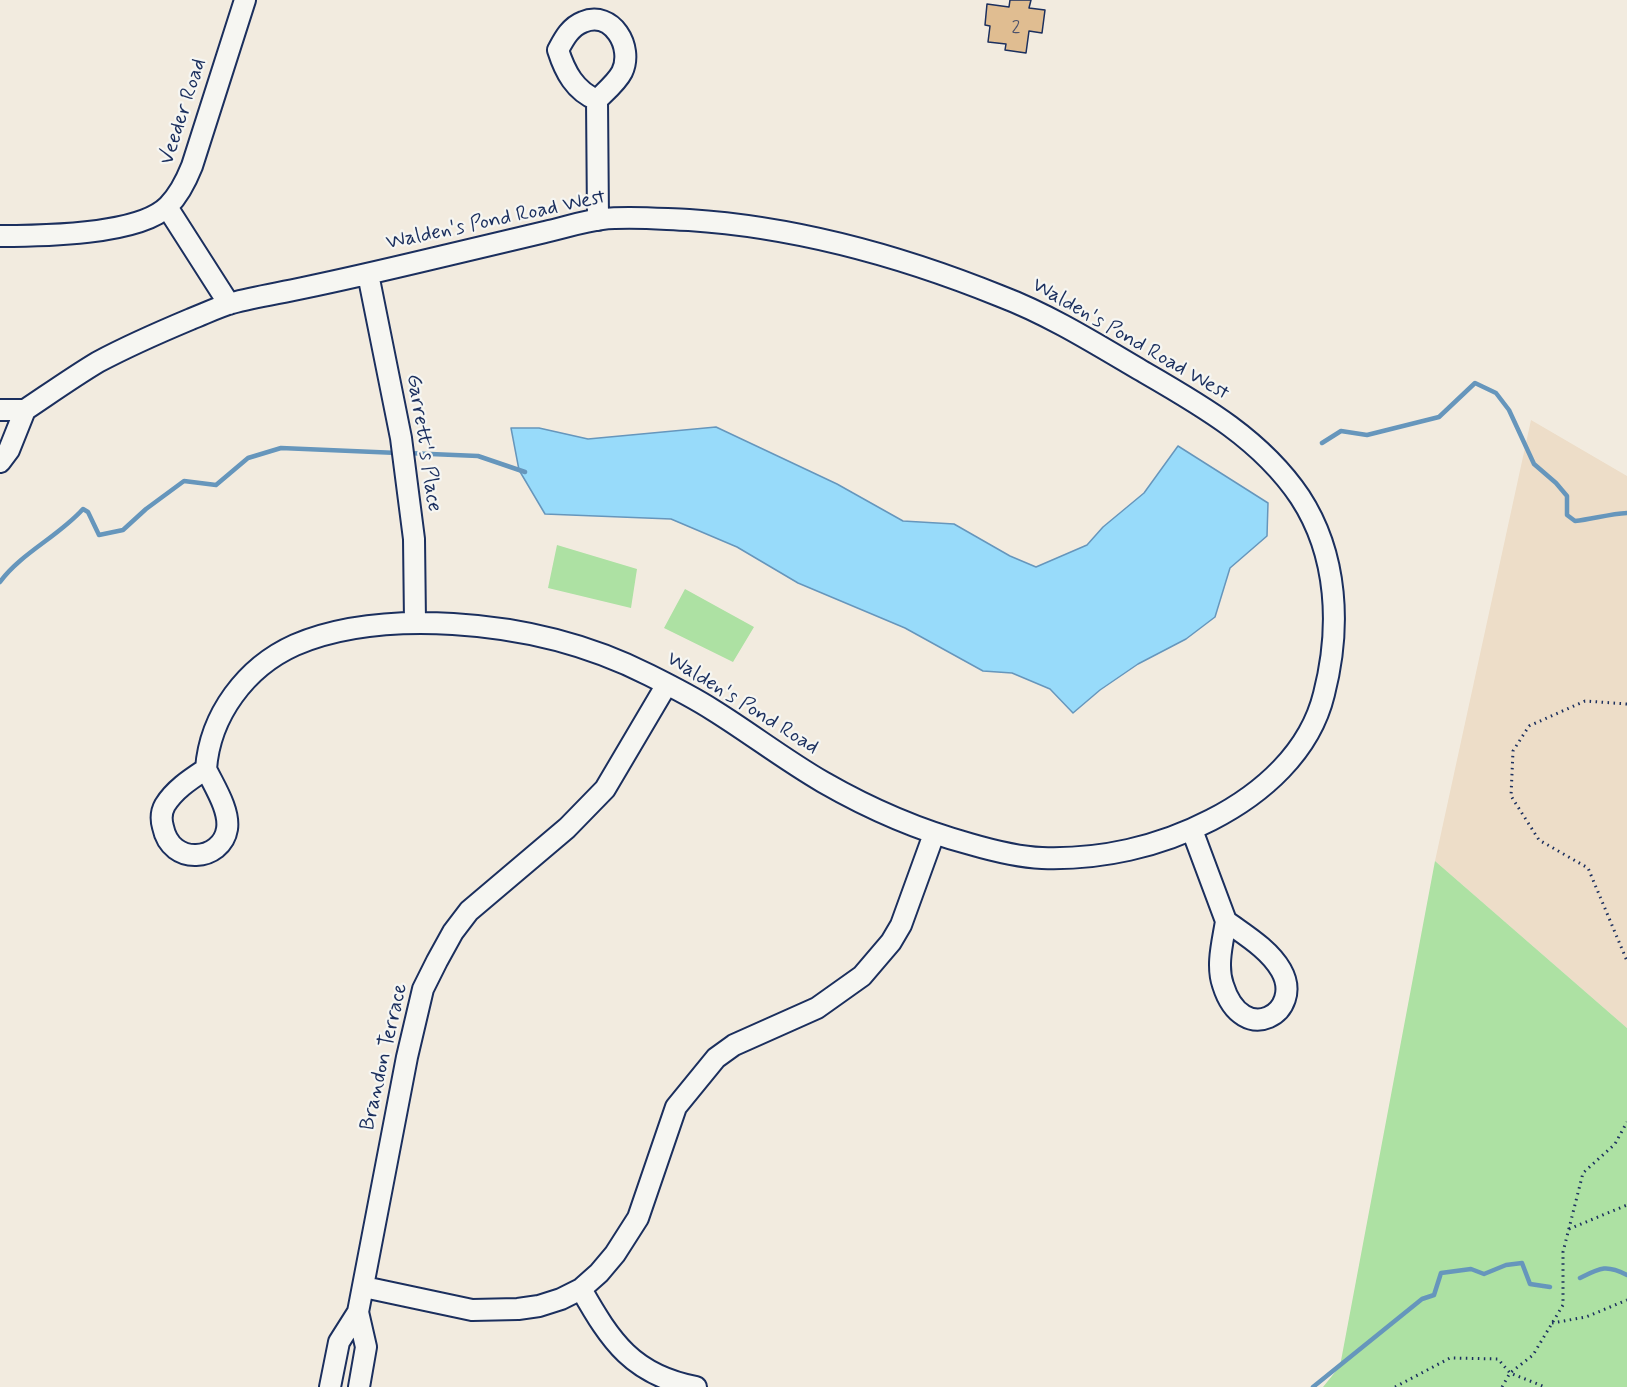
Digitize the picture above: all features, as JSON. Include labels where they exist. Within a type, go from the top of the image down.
[{"type":"street","name":"Veeder Road","points":[[0,236],[95,231],[143,221],[167,207],[186,183],[245,0]]},
{"type":"street","points":[[597,100],[597,220]]},
{"type":"street","points":[[167,207],[229,304]]},
{"type":"street","name":"Walden's Pond Road West","points":[[25,410],[99,362],[170,328],[229,304],[597,220],[646,218],[738,223],[812,236],[903,262],[1003,297],[1068,328],[1191,399],[1242,434],[1266,454],[1300,498],[1317,530],[1324,549],[1334,594],[1334,622],[1326,688],[1320,709],[1299,749],[1281,771],[1232,809],[1169,840],[1135,849],[1065,857]]},
{"type":"street","name":"Garrett's Place","points":[[368,274],[401,438],[414,539],[415,622]]},
{"type":"street","points":[[0,410],[25,410],[9,450],[0,462]]},
{"type":"street","name":"Walden's Pond Road","points":[[206,769],[207,749],[214,729],[231,697],[266,661],[298,644],[334,633],[372,626],[415,622],[494,627],[534,634],[603,654],[644,672],[708,706],[824,783],[890,817],[934,834],[1005,854],[1040,858],[1065,857]]},
{"type":"street","name":"Brandon Terrace","points":[[330,1387],[339,1342],[358,1312],[364,1287],[407,1057],[423,989],[453,932],[469,911],[567,828],[604,789],[667,684]]},
{"type":"street","points":[[1192,830],[1226,921],[1220,964],[1222,984],[1232,1005],[1241,1015],[1251,1020],[1267,1018],[1275,1014],[1284,1004],[1287,987],[1282,972],[1272,956],[1226,921]]},
{"type":"street","points":[[364,1287],[472,1310],[487,1311],[539,1306],[581,1289],[615,1254],[638,1218],[676,1107],[716,1058],[734,1046],[817,1008],[862,976],[886,949],[901,925],[934,834]]},
{"type":"street","points":[[581,1289],[602,1326],[636,1363],[661,1378],[696,1387]]},
{"type":"street","name":"Brandon Terrace","points":[[358,1312],[366,1347],[359,1387]]},
{"type":"path","points":[[1627,704],[1585,701],[1529,726],[1513,751],[1511,796],[1539,840],[1588,868],[1627,961]]},
{"type":"path","points":[[1502,1387],[1510,1372],[1533,1354],[1563,1305],[1563,1252],[1583,1173],[1615,1144],[1627,1122]]},
{"type":"path","points":[[1569,1229],[1627,1205]]},
{"type":"path","points":[[1552,1323],[1586,1317],[1627,1300]]},
{"type":"path","points":[[1395,1387],[1450,1358],[1498,1359],[1510,1372],[1545,1387]]},
{"type":"shaded area","points":[[1531,420],[1627,476],[1627,1028],[1435,861]]},
{"type":"green space","points":[[557,545],[637,569],[631,608],[548,588]]},
{"type":"green space","points":[[685,589],[754,627],[733,662],[664,628]]},
{"type":"green space","points":[[1435,861],[1627,1028],[1627,1387],[1323,1387],[1340,1366]]},
{"type":"water","points":[[716,427],[837,484],[903,521],[954,524],[1010,556],[1036,567],[1087,545],[1103,527],[1144,493],[1178,446],[1268,503],[1267,536],[1230,568],[1215,617],[1186,639],[1138,664],[1100,690],[1073,713],[1050,689],[1012,673],[983,671],[905,628],[798,583],[737,547],[671,519],[545,514],[519,470],[511,428],[539,428],[588,439]]},
{"type":"building","points":[[1010,0],[1031,0],[1029,8],[1045,10],[1042,33],[1029,31],[1026,53],[1005,50],[1006,44],[988,42],[990,26],[985,25],[987,4],[1009,7]]},
{"type":"waterway","points":[[1322,443],[1341,431],[1367,435],[1439,417],[1475,383],[1496,393],[1509,410],[1534,464],[1567,496],[1567,515],[1575,521],[1627,513]]},
{"type":"waterway","points":[[0,582],[18,563],[63,528],[83,509],[88,512],[99,535],[123,530],[146,509],[184,481],[216,485],[248,458],[281,448],[398,453]]},
{"type":"waterway","points":[[407,453],[478,456],[525,472]]},
{"type":"waterway","points":[[1313,1387],[1422,1299],[1434,1295],[1441,1273],[1471,1269],[1484,1274],[1506,1265],[1522,1263],[1530,1284],[1550,1287]]},
{"type":"waterway","points":[[1580,1278],[1608,1268],[1627,1275]]}]
